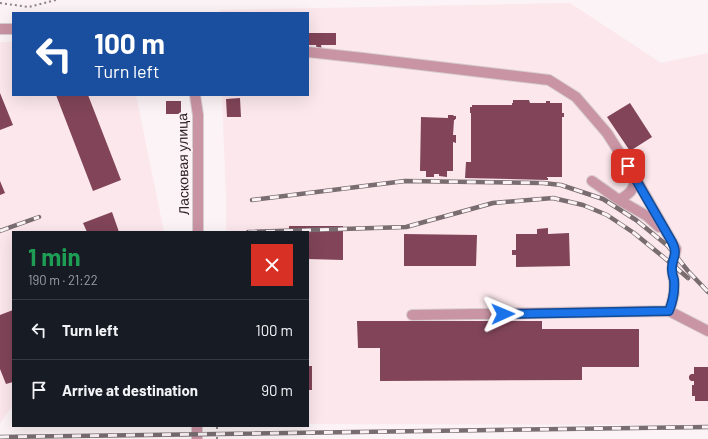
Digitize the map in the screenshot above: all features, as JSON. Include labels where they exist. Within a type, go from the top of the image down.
[{"type":"street","points":[[0,29],[12,29]]},
{"type":"street","points":[[309,52],[549,80],[576,97],[607,133],[676,249],[672,269],[674,292],[669,311]]},
{"type":"street","name":"Ласковая улица","points":[[195,96],[198,116],[198,231]]},
{"type":"street","points":[[619,200],[626,196],[633,188],[635,183],[634,177]]},
{"type":"street","points":[[592,181],[619,200],[648,216],[667,234]]},
{"type":"street","points":[[412,315],[669,311],[708,331]]},
{"type":"street","points":[[197,427],[197,439]]},
{"type":"path","points":[[0,3],[29,7],[56,0]]},
{"type":"path","points":[[217,427],[217,439]]},
{"type":"shaded area","points":[[570,3],[661,63],[708,53],[708,425],[309,424],[309,231],[226,231],[222,96],[309,96],[309,12],[220,12],[219,10]]},
{"type":"shaded area","points":[[0,42],[12,42],[12,96],[136,96],[164,231],[12,231],[12,406],[0,423]]},
{"type":"building","points":[[309,33],[336,33],[336,45],[321,45],[322,50],[317,50],[316,45],[309,45]]},
{"type":"building","points":[[0,93],[13,125],[0,130]]},
{"type":"building","points":[[56,96],[88,96],[121,180],[93,191]]},
{"type":"building","points":[[240,98],[241,117],[227,117],[226,99]]},
{"type":"building","points":[[513,100],[529,100],[530,103],[546,103],[546,101],[550,101],[550,103],[562,103],[562,113],[564,113],[564,117],[562,117],[562,177],[547,177],[548,180],[465,178],[466,162],[471,162],[470,107],[472,107],[472,105],[512,105]]},
{"type":"building","points":[[166,101],[181,101],[181,114],[166,114]]},
{"type":"building","points":[[630,103],[652,137],[630,151],[607,117]]},
{"type":"building","points":[[448,115],[456,116],[456,119],[454,120],[453,135],[456,135],[456,143],[453,142],[453,171],[447,171],[447,177],[434,174],[434,177],[426,177],[426,171],[420,171],[421,117],[448,118]]},
{"type":"building","points":[[0,181],[5,193],[0,195]]},
{"type":"building","points":[[112,212],[119,231],[87,231],[83,223]]},
{"type":"building","points":[[289,226],[343,226],[343,260],[309,259],[309,231],[289,231]]},
{"type":"building","points":[[548,228],[548,234],[569,233],[570,266],[516,267],[516,255],[512,255],[512,250],[516,250],[516,234],[537,234],[537,229]]},
{"type":"building","points":[[404,234],[477,235],[476,266],[404,266]]},
{"type":"building","points":[[12,310],[12,382],[6,384],[0,369],[0,315]]},
{"type":"building","points":[[357,321],[542,321],[542,329],[639,329],[639,367],[582,367],[582,380],[380,381],[380,348],[358,348]]},
{"type":"building","points":[[309,366],[312,366],[312,390],[309,390]]},
{"type":"building","points":[[694,367],[708,367],[708,401],[695,401],[695,396],[692,396],[692,385],[694,385],[694,381],[689,379],[689,376],[694,374]]},
{"type":"railway","points":[[252,200],[405,181],[543,183],[561,185],[603,199],[636,220],[668,246],[688,271],[708,292]]},
{"type":"railway","points":[[280,231],[406,227],[493,203],[553,198],[583,205],[607,215],[634,233],[688,278]]},
{"type":"railway","points":[[0,231],[39,217]]},
{"type":"railway","points":[[0,437],[708,427]]},
{"type":"route","points":[[503,314],[669,311],[674,292],[672,269],[676,249],[628,166]]}]
